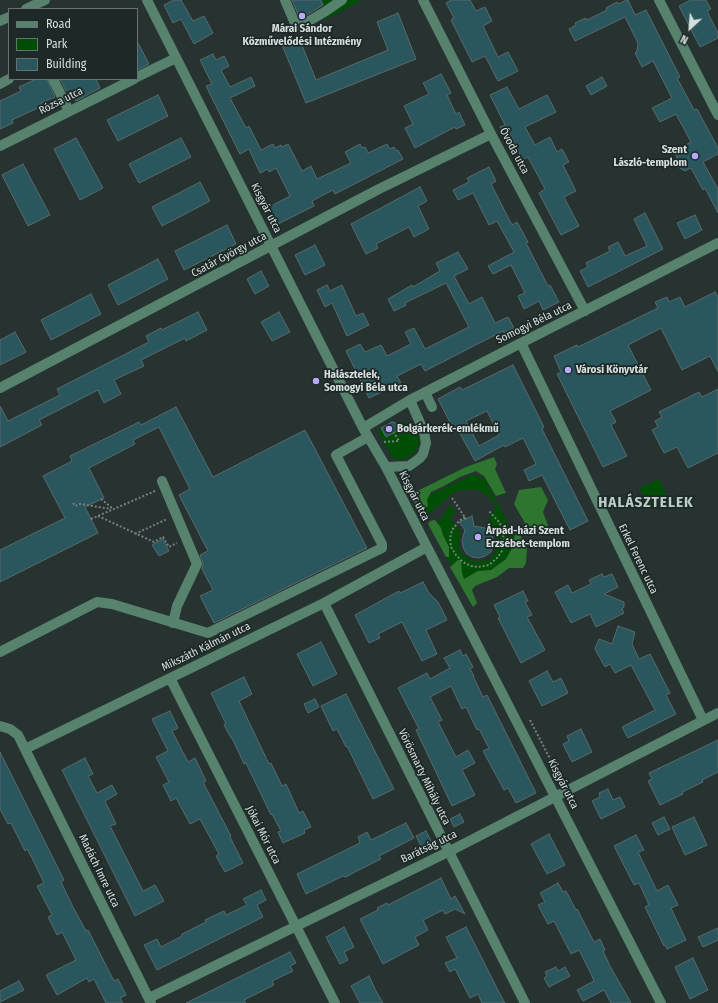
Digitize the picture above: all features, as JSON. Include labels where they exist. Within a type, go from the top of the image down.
[{"type":"street","points":[[28,8],[45,0]]},
{"type":"street","name":"Kisgyár utca","points":[[147,0],[363,428],[386,467],[661,1003]]},
{"type":"street","points":[[285,0],[297,28],[342,0]]},
{"type":"street","name":"Óvoda utca","points":[[423,0],[491,134],[585,311]]},
{"type":"street","points":[[659,0],[718,115]]},
{"type":"street","points":[[138,77],[176,58]]},
{"type":"street","points":[[54,80],[69,111]]},
{"type":"street","name":"Rózsa utca","points":[[0,146],[132,80]]},
{"type":"street","name":"Csatár György utca","points":[[0,388],[379,189],[491,134]]},
{"type":"street","name":"Somogyi Béla utca","points":[[363,428],[425,392],[718,243]]},
{"type":"street","name":"Erkel Ferenc utca","points":[[521,343],[703,720]]},
{"type":"street","points":[[425,392],[432,407]]},
{"type":"street","points":[[386,467],[409,466],[423,454],[426,443],[424,432],[410,400]]},
{"type":"street","points":[[0,652],[97,602],[112,604],[205,633],[210,632],[382,548],[382,544],[336,455],[368,437]]},
{"type":"street","points":[[164,483],[175,515],[197,564],[177,606],[173,623]]},
{"type":"street","name":"Mikszáth Kálmán utca","points":[[25,749],[324,603],[427,547]]},
{"type":"street","name":"Vörösmarty Mihály utca","points":[[324,603],[525,1003]]},
{"type":"street","name":"Jókai Mór utca","points":[[170,678],[335,1003]]},
{"type":"street","name":"Barátság utca","points":[[150,1000],[296,926],[448,852],[718,713]]},
{"type":"street","points":[[0,726],[10,728],[18,735],[25,749]]},
{"type":"street","name":"Madách Imre utca","points":[[25,749],[150,1000]]},
{"type":"path","points":[[383,442],[399,441],[394,433]]},
{"type":"path","points":[[391,436],[392,442]]},
{"type":"path","points":[[91,519],[164,483]]},
{"type":"path","points":[[452,498],[465,518],[459,521],[452,530],[450,538],[451,547],[463,562],[471,566],[478,567],[489,564],[497,558],[502,551],[504,539],[500,523],[489,511]]},
{"type":"path","points":[[101,500],[112,509]]},
{"type":"path","points":[[73,503],[75,506],[80,504],[112,509]]},
{"type":"path","points":[[135,534],[175,515]]},
{"type":"path","points":[[98,516],[154,542],[163,537],[169,547],[186,538]]},
{"type":"green space","points":[[321,0],[362,0],[326,19],[321,9],[324,7]]},
{"type":"green space","points":[[393,422],[406,422],[414,427],[418,434],[419,442],[417,449],[412,455],[405,459],[399,460],[392,457],[377,430]]},
{"type":"green space","points":[[494,457],[497,464],[495,469],[506,493],[496,496],[484,476],[476,471],[460,477],[431,492],[427,500],[428,507],[417,509],[411,494],[466,467]]},
{"type":"green space","points":[[473,474],[485,479],[525,556],[462,586],[431,526],[438,523],[450,505],[456,512],[450,518],[461,532],[459,549],[462,554],[473,561],[486,561],[493,556],[496,549],[497,542],[495,533],[487,524],[496,506],[487,495],[475,489],[456,491],[425,517],[422,499]]},
{"type":"green space","points":[[659,479],[669,500],[649,509],[640,488]]},
{"type":"green space","points":[[541,487],[548,500],[543,512],[549,528],[532,535],[514,504],[519,490]]},
{"type":"green space","points":[[435,520],[441,528],[449,547],[449,557],[446,557],[428,524],[430,521]]},
{"type":"green space","points":[[515,535],[520,535],[527,547],[526,563],[523,568],[509,568],[497,577],[475,586],[472,590],[477,603],[473,607],[450,567],[458,560],[461,560],[464,579],[478,571],[491,570],[506,559],[511,550]]},
{"type":"building","points":[[174,0],[181,0],[193,21],[204,16],[213,33],[194,44],[181,19],[173,23],[164,5]]},
{"type":"building","name":"Márai Sándor Közművelődési Intézmény","points":[[292,0],[321,0],[323,5],[300,19]]},
{"type":"building","points":[[451,0],[470,0],[476,11],[485,7],[492,21],[483,26],[498,57],[508,52],[518,71],[498,81],[485,56],[472,62],[451,20],[454,18],[446,3]]},
{"type":"building","points":[[627,0],[635,15],[646,10],[680,77],[677,78],[694,110],[697,109],[718,148],[718,154],[703,162],[718,189],[718,213],[705,188],[703,190],[691,168],[685,171],[676,164],[677,157],[674,151],[691,142],[676,114],[660,122],[652,108],[672,98],[653,61],[642,67],[635,53],[637,51],[638,43],[625,17],[575,41],[569,29],[576,25],[575,23],[586,18],[587,20],[607,10],[606,8],[617,2],[618,4]]},
{"type":"building","points":[[691,0],[706,0],[711,9],[707,11],[718,33],[718,38],[700,47],[679,6]]},
{"type":"building","points":[[398,13],[416,59],[306,103],[282,45],[299,38],[316,80],[388,50],[377,22]]},
{"type":"building","points":[[138,43],[149,64],[138,70]]},
{"type":"building","points":[[213,54],[216,60],[224,56],[229,66],[221,70],[230,87],[251,77],[255,86],[230,98],[246,128],[249,126],[261,150],[273,144],[275,148],[288,144],[302,171],[311,166],[317,179],[351,163],[345,152],[360,144],[362,148],[365,147],[368,153],[387,144],[390,149],[394,147],[396,151],[398,150],[403,159],[335,194],[333,190],[312,201],[314,206],[278,224],[269,207],[290,196],[276,168],[269,172],[268,169],[260,173],[249,149],[240,154],[206,86],[212,84],[200,60]]},
{"type":"building","points":[[441,74],[451,93],[447,95],[456,114],[459,112],[465,125],[456,129],[455,127],[415,148],[405,128],[413,124],[404,106],[429,94],[423,83]]},
{"type":"building","points":[[602,77],[607,86],[591,95],[586,86]]},
{"type":"building","points":[[34,80],[47,80],[55,97],[41,103],[42,106],[12,120],[13,123],[0,129],[0,101],[21,91],[19,87]]},
{"type":"building","points":[[60,80],[96,80],[100,88],[76,101],[70,90],[66,91]]},
{"type":"building","points":[[507,87],[519,109],[547,95],[556,112],[525,127],[535,145],[550,137],[557,152],[562,149],[569,162],[563,165],[576,191],[564,197],[579,226],[561,235],[539,193],[545,189],[528,157],[523,160],[510,134],[505,137],[500,127],[505,125],[490,95]]},
{"type":"building","points":[[158,95],[168,116],[118,141],[107,120]]},
{"type":"building","points":[[76,138],[103,188],[80,200],[54,149]]},
{"type":"building","points":[[181,138],[191,157],[139,183],[129,164]]},
{"type":"building","points":[[23,164],[50,215],[28,226],[2,175]]},
{"type":"building","points":[[489,167],[496,181],[491,184],[512,225],[517,222],[548,286],[550,285],[559,302],[543,310],[539,301],[524,309],[518,296],[525,293],[511,265],[493,274],[488,266],[514,252],[497,221],[489,225],[473,193],[458,200],[453,190],[469,182],[467,178]]},
{"type":"building","points":[[200,182],[210,201],[162,226],[152,207]]},
{"type":"building","points":[[420,187],[427,201],[418,206],[429,229],[414,237],[409,227],[376,244],[378,248],[366,254],[351,224]]},
{"type":"building","points":[[645,213],[663,249],[588,287],[580,271],[588,267],[586,263],[610,251],[608,247],[618,242],[625,256],[647,246],[634,219]]},
{"type":"building","points":[[695,215],[702,230],[685,239],[677,223]]},
{"type":"building","points":[[227,225],[236,244],[184,270],[175,251]]},
{"type":"building","points":[[315,245],[325,265],[305,275],[295,255]]},
{"type":"building","points":[[458,252],[468,269],[454,276],[469,304],[482,297],[495,323],[508,317],[514,328],[504,333],[503,331],[425,371],[421,364],[397,376],[401,383],[369,398],[346,351],[360,344],[365,352],[381,345],[387,356],[411,344],[405,332],[414,328],[425,349],[469,327],[446,283],[405,303],[406,305],[394,311],[388,299],[412,285],[413,287],[440,271],[436,263]]},
{"type":"building","points":[[158,259],[168,279],[118,305],[108,285]]},
{"type":"building","points":[[261,271],[269,286],[255,294],[247,279]]},
{"type":"building","points":[[327,285],[330,291],[342,285],[356,316],[363,313],[369,325],[347,336],[332,303],[325,307],[317,290]]},
{"type":"building","points":[[715,292],[718,297],[718,372],[710,356],[682,370],[661,328],[628,345],[651,390],[610,411],[616,422],[611,425],[627,456],[603,467],[557,374],[561,372],[554,356],[577,345],[578,347],[658,308],[655,302],[667,297],[669,302],[680,297],[685,307]]},
{"type":"building","points":[[91,294],[101,314],[51,340],[41,320]]},
{"type":"building","points":[[198,312],[207,330],[186,341],[185,338],[141,360],[144,366],[114,380],[121,394],[104,403],[98,390],[39,420],[42,425],[0,447],[0,406],[8,421],[60,395],[57,389],[149,342],[146,336],[161,328],[162,330]]},
{"type":"building","points":[[279,312],[290,332],[272,341],[261,322]]},
{"type":"building","points":[[15,332],[26,352],[0,365],[0,340]]},
{"type":"building","points":[[513,365],[544,427],[542,429],[588,521],[570,530],[542,475],[529,481],[524,470],[536,464],[523,438],[505,447],[504,445],[475,461],[456,426],[453,428],[438,399],[460,387],[462,390]],"holes":[[[487,411],[499,435],[479,446],[466,421]]]},
{"type":"building","points":[[718,389],[718,453],[688,468],[677,447],[664,453],[652,430],[658,427],[655,421],[662,417],[659,412],[699,392],[702,397]]},
{"type":"building","points":[[176,407],[213,477],[305,430],[367,548],[214,623],[200,596],[213,590],[202,569],[203,564],[200,555],[208,551],[179,495],[190,489],[159,427],[133,440],[135,444],[89,468],[104,498],[85,507],[98,533],[0,582],[0,550],[65,518],[43,476],[72,461],[70,456],[139,422],[141,425]]},
{"type":"building","points":[[392,422],[399,424],[397,431],[386,437],[381,428]]},
{"type":"building","name":"Árpád-házi Szent Erzsébet-templom","points":[[472,516],[474,526],[485,528],[490,532],[493,538],[491,552],[479,558],[472,557],[466,553],[463,547],[462,540],[465,530],[459,522]]},
{"type":"building","points":[[163,539],[169,551],[159,556],[152,545]]},
{"type":"building","points":[[602,574],[604,577],[612,574],[618,587],[604,594],[624,602],[624,607],[622,609],[624,613],[596,627],[590,614],[571,623],[555,592],[568,585],[572,593],[591,584],[589,580]]},
{"type":"building","points":[[423,582],[429,593],[438,602],[447,620],[426,630],[437,654],[422,661],[402,622],[378,634],[380,638],[369,643],[355,615],[399,591],[400,593]]},
{"type":"building","points":[[523,591],[528,601],[525,602],[532,615],[527,617],[545,650],[521,663],[498,618],[500,617],[494,605]]},
{"type":"building","points":[[618,626],[635,632],[632,644],[639,659],[650,654],[670,693],[666,695],[676,714],[628,738],[622,727],[655,710],[631,665],[615,673],[610,664],[605,667],[595,649],[599,639],[612,644]]},
{"type":"building","points":[[321,642],[337,674],[313,686],[297,654]]},
{"type":"building","points":[[460,650],[463,656],[466,654],[473,667],[470,669],[483,697],[487,695],[536,793],[516,803],[508,788],[504,790],[483,751],[489,748],[479,729],[477,730],[466,707],[462,709],[451,686],[430,697],[442,720],[438,722],[456,757],[468,750],[475,763],[462,770],[475,795],[452,806],[416,730],[419,729],[398,688],[427,673],[430,679],[450,668],[444,658]]},
{"type":"building","points":[[547,671],[553,682],[561,678],[568,693],[542,706],[529,681]]},
{"type":"building","points":[[244,677],[252,694],[239,701],[269,764],[271,763],[282,786],[286,784],[299,813],[303,811],[311,827],[304,830],[305,833],[283,843],[278,832],[281,831],[272,814],[271,815],[246,763],[244,764],[224,725],[226,724],[211,693]]},
{"type":"building","points":[[346,694],[394,789],[373,799],[347,746],[346,747],[337,729],[333,731],[321,706]]},
{"type":"building","points":[[315,699],[319,707],[308,713],[304,704]]},
{"type":"building","points":[[170,711],[178,728],[172,731],[188,762],[195,758],[206,781],[203,782],[243,863],[225,872],[216,856],[219,854],[200,819],[190,824],[176,798],[171,801],[163,785],[169,782],[156,757],[168,751],[152,719]]},
{"type":"building","points":[[581,729],[592,752],[572,762],[563,744],[569,741],[567,736]]},
{"type":"building","points":[[718,740],[718,772],[702,780],[703,782],[682,792],[683,794],[660,805],[648,781],[652,779],[649,773]]},
{"type":"building","points":[[0,752],[64,880],[61,882],[72,905],[86,931],[88,930],[114,981],[118,979],[126,995],[120,998],[123,1003],[106,1003],[94,979],[89,982],[87,978],[57,995],[46,975],[76,960],[62,932],[57,935],[48,917],[52,915],[37,886],[44,883],[32,858],[27,849],[25,851],[11,823],[8,824],[0,809]]},
{"type":"building","points":[[85,758],[93,774],[88,776],[97,793],[112,785],[117,794],[105,801],[116,824],[110,826],[143,891],[155,885],[164,901],[135,916],[62,770]]},
{"type":"building","points":[[608,789],[613,800],[620,797],[625,807],[601,819],[592,801],[600,797],[599,793]]},
{"type":"building","points":[[460,814],[464,822],[454,827],[450,819]]},
{"type":"building","points":[[664,817],[670,829],[658,835],[652,823]]},
{"type":"building","points":[[694,817],[707,845],[685,855],[672,827]]},
{"type":"building","points":[[406,823],[414,838],[379,856],[381,859],[346,877],[343,876],[306,894],[297,874],[360,843],[358,837],[367,832],[371,840]]},
{"type":"building","points":[[426,831],[432,843],[422,848],[416,836]]},
{"type":"building","points":[[549,834],[565,865],[547,874],[531,844]]},
{"type":"building","points":[[636,835],[644,850],[638,852],[657,891],[668,885],[678,905],[671,908],[686,940],[667,949],[665,945],[664,946],[645,907],[649,905],[639,883],[634,885],[614,846]]},
{"type":"building","points":[[441,878],[451,899],[455,896],[465,914],[455,909],[445,914],[443,910],[423,920],[428,930],[415,937],[419,945],[383,964],[360,919],[378,910],[377,908],[387,903],[388,905]]},
{"type":"building","points":[[558,883],[563,892],[566,891],[576,910],[577,909],[594,942],[600,939],[605,950],[603,951],[610,966],[631,1003],[611,1003],[604,990],[583,1001],[577,990],[594,981],[592,976],[579,950],[571,954],[554,921],[548,924],[538,905],[545,902],[540,893]]},
{"type":"building","points":[[261,890],[266,900],[257,905],[263,917],[157,970],[144,945],[157,939],[161,947],[206,922],[205,920],[224,911],[226,915],[247,905],[243,899]]},
{"type":"building","points":[[344,927],[354,947],[344,952],[348,960],[340,964],[326,937]]},
{"type":"building","points":[[466,927],[505,1003],[482,1003],[478,994],[470,998],[455,969],[450,972],[445,963],[457,958],[446,937]]},
{"type":"building","points":[[718,928],[718,940],[703,947],[698,937]]},
{"type":"building","points":[[290,952],[296,963],[290,966],[293,971],[272,981],[274,985],[244,1000],[246,1003],[186,1003]]},
{"type":"building","points":[[693,958],[708,990],[690,999],[675,967]]},
{"type":"building","points":[[556,967],[558,971],[565,967],[570,976],[549,987],[544,978],[547,976],[545,972]]},
{"type":"building","points":[[369,976],[383,1003],[360,1003],[351,986]]},
{"type":"building","points":[[19,981],[24,990],[0,1002],[0,991]]},
{"type":"place","name":"Márai Sándor Közművelődési Intézmény","points":[[302,16]]},
{"type":"place","name":"Szent László-templom","points":[[695,156]]},
{"type":"place","name":"Városi Könyvtár","points":[[568,370]]},
{"type":"place","name":"Halásztelek, Somogyi Béla utca","points":[[316,381]]},
{"type":"place","name":"Bolgárkerék-emlékmű","points":[[389,429]]},
{"type":"place","name":"Árpád-házi Szent Erzsébet-templom","points":[[478,537]]},
{"type":"district","name":"HALÁSZTELEK","points":[[646,503]]}]
